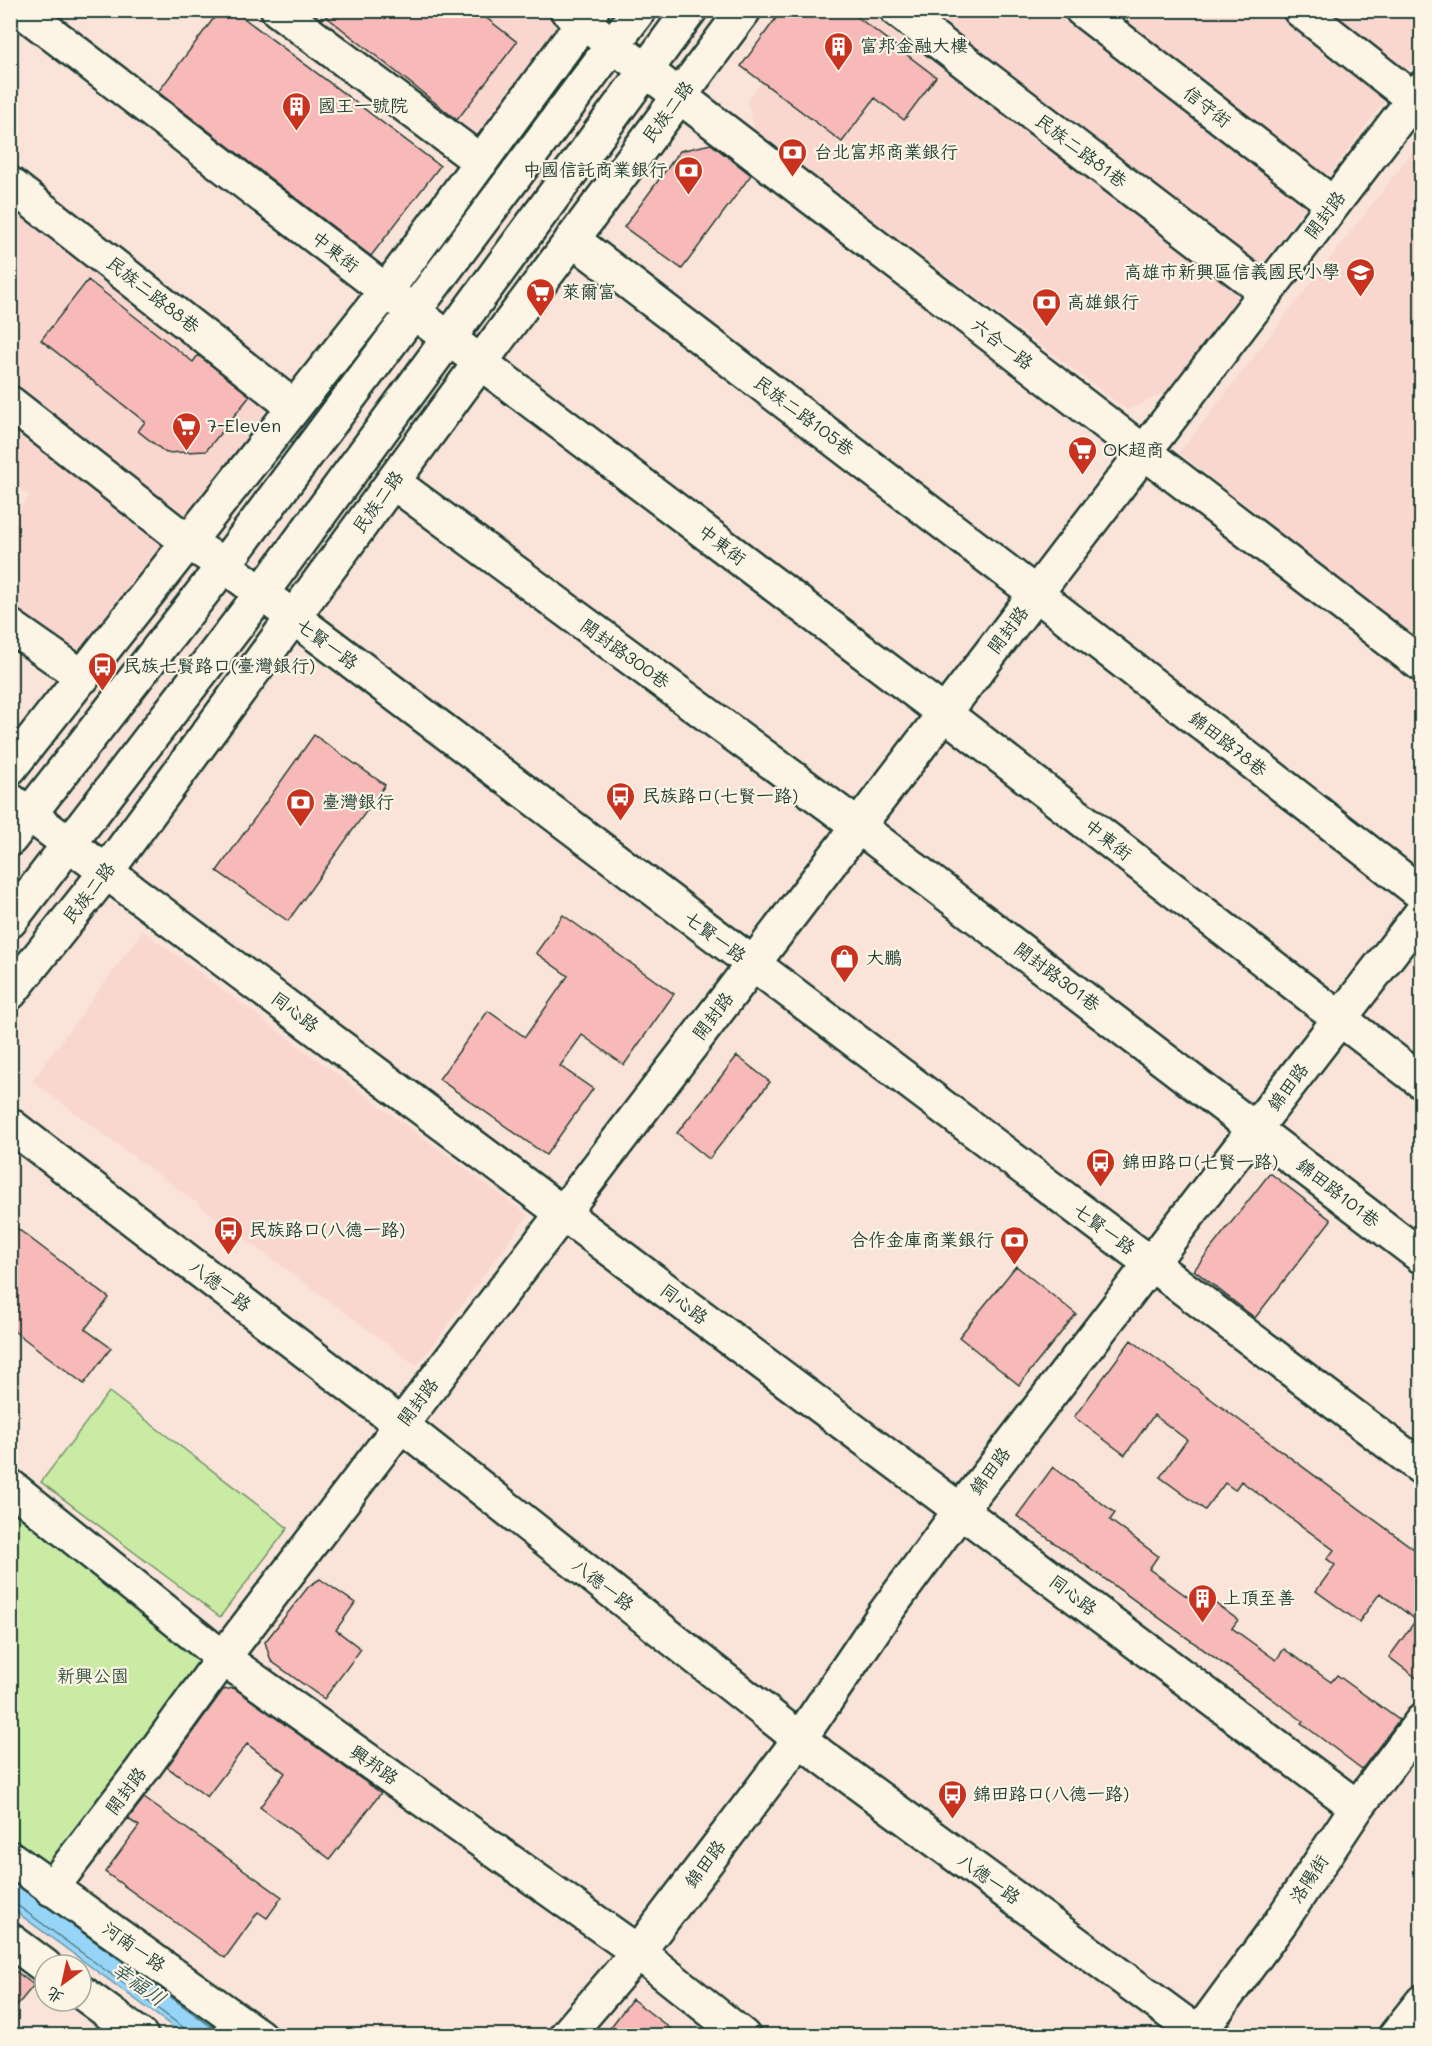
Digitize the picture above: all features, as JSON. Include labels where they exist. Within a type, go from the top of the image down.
[{"type":"street","name":"中東街","points":[[21,10],[386,291],[944,713],[1422,1082]]},
{"type":"street","points":[[278,10],[481,162]]},
{"type":"street","points":[[17,818],[224,565],[639,10]]},
{"type":"street","points":[[10,921],[261,594],[690,10]]},
{"type":"street","name":"民族二路","points":[[10,993],[106,872],[481,362],[744,10]]},
{"type":"street","name":"民族二路81巷","points":[[897,10],[1266,292]]},
{"type":"street","name":"信守街","points":[[1082,10],[1333,204]]},
{"type":"street","points":[[1300,10],[1417,94]]},
{"type":"street","points":[[10,768],[386,291],[481,162],[581,14]]},
{"type":"street","name":"六合一路","points":[[581,14],[613,45],[1422,665]]},
{"type":"street","name":"開封路","points":[[51,1889],[400,1425],[1417,94]]},
{"type":"street","name":"民族二路88巷","points":[[10,184],[294,407]]},
{"type":"street","name":"民族二路105巷","points":[[572,240],[1035,593]]},
{"type":"street","name":"七賢一路","points":[[10,403],[189,543],[224,565],[1422,1468]]},
{"type":"street","name":"開封路300巷","points":[[393,482],[858,825]]},
{"type":"street","name":"錦田路78巷","points":[[1035,593],[1422,894]]},
{"type":"street","points":[[10,626],[83,677]]},
{"type":"street","name":"同心路","points":[[17,818],[70,844],[1357,1807]]},
{"type":"street","name":"開封路301巷","points":[[858,825],[1256,1129]]},
{"type":"street","name":"錦田路","points":[[566,2036],[638,1952],[799,1740],[885,1613],[960,1511],[1422,912]]},
{"type":"street","name":"八德一路","points":[[10,1125],[400,1425],[799,1740],[1199,2035]]},
{"type":"street","name":"錦田路101巷","points":[[1256,1129],[1422,1257]]},
{"type":"street","name":"興邦路","points":[[10,1486],[223,1658],[638,1952],[743,2036]]},
{"type":"street","name":"洛陽街","points":[[1199,2035],[1280,1923],[1357,1807],[1422,1721]]},
{"type":"street","name":"河南一路","points":[[10,1858],[260,2036]]},
{"type":"street","points":[[10,1940],[33,1956]]},
{"type":"street","points":[[93,2001],[141,2036]]},
{"type":"street","points":[[1395,2036],[1422,2002]]},
{"type":"shaded area","points":[[306,11],[569,11],[478,136]]},
{"type":"shaded area","points":[[817,11],[1421,11],[1421,52],[1167,392],[1127,410],[755,131],[747,101]]},
{"type":"shaded area","name":"高雄市新興區信義國民小學","points":[[1421,141],[1421,642],[1179,453]]},
{"type":"shaded area","points":[[10,164],[288,380],[67,681],[11,639],[11,521],[29,496],[11,481]]},
{"type":"shaded area","points":[[143,931],[528,1215],[417,1366],[32,1081]]},
{"type":"green space","points":[[109,1392],[288,1528],[220,1617],[41,1482]]},
{"type":"green space","name":"新興公園","points":[[10,1506],[207,1661],[45,1876],[11,1848]]},
{"type":"water","name":"幸福川","points":[[10,1871],[235,2035],[184,2035],[93,1968],[93,1953],[72,1953],[11,1908]]},
{"type":"building","name":"國王一號院","points":[[220,10],[233,10],[440,166],[371,256],[158,92]]},
{"type":"building","points":[[318,10],[476,10],[517,42],[457,120]]},
{"type":"building","name":"富邦金融大樓","points":[[782,10],[848,10],[936,77],[904,120],[875,98],[842,142],[741,66]]},
{"type":"building","points":[[711,144],[751,175],[682,269],[624,227],[680,151]]},
{"type":"building","points":[[88,280],[193,362],[198,355],[250,396],[206,451],[166,453],[138,431],[145,422],[41,340]]},
{"type":"building","name":"臺灣銀行","points":[[314,735],[385,785],[288,921],[217,871]]},
{"type":"building","points":[[563,915],[674,994],[624,1065],[582,1035],[560,1066],[593,1089],[546,1155],[439,1079],[488,1011],[525,1037],[568,976],[536,953]]},
{"type":"building","points":[[737,1056],[770,1082],[709,1159],[677,1133]]},
{"type":"building","points":[[1270,1173],[1331,1220],[1255,1318],[1194,1270]]},
{"type":"building","points":[[10,1223],[109,1298],[85,1329],[111,1348],[84,1384],[10,1328]]},
{"type":"building","points":[[1016,1266],[1076,1314],[1019,1385],[959,1337]]},
{"type":"building","points":[[1131,1340],[1422,1555],[1422,1682],[1389,1657],[1416,1620],[1380,1593],[1359,1622],[1316,1591],[1335,1565],[1327,1559],[1334,1550],[1241,1481],[1235,1490],[1225,1483],[1205,1510],[1160,1477],[1187,1440],[1154,1415],[1125,1455],[1074,1417]]},
{"type":"building","points":[[1053,1467],[1115,1513],[1110,1520],[1158,1556],[1149,1569],[1192,1600],[1198,1591],[1238,1620],[1232,1628],[1276,1660],[1284,1649],[1331,1682],[1337,1675],[1399,1720],[1362,1769],[1301,1723],[1303,1721],[1017,1516]]},
{"type":"building","points":[[320,1579],[355,1603],[336,1630],[361,1649],[324,1699],[271,1661],[265,1642],[309,1586]]},
{"type":"building","points":[[234,1688],[381,1793],[330,1859],[260,1807],[285,1773],[247,1744],[207,1797],[167,1767],[223,1690]]},
{"type":"building","points":[[144,1798],[282,1897],[267,1918],[258,1912],[225,1958],[105,1872],[139,1826],[128,1819]]},
{"type":"building","points":[[10,1967],[33,1986],[10,2014]]},
{"type":"building","points":[[632,1999],[680,2036],[604,2036]]},
{"type":"place","name":"富邦金融大樓","points":[[839,72]]},
{"type":"place","name":"國王一號院","points":[[297,132]]},
{"type":"place","name":"台北富邦商業銀行","points":[[793,178]]},
{"type":"place","name":"中國信託商業銀行","points":[[688,196]]},
{"type":"place","name":"高雄市新興區信義國民小學","points":[[1361,298]]},
{"type":"place","name":"萊爾富","points":[[541,318]]},
{"type":"place","name":"高雄銀行","points":[[1046,328]]},
{"type":"place","name":"7-Eleven","points":[[186,452]]},
{"type":"place","name":"OK超商","points":[[1082,476]]},
{"type":"place","name":"民族七賢路口(臺灣銀行)","points":[[102,692]]},
{"type":"place","name":"民族路口(七賢一路)","points":[[621,822]]},
{"type":"place","name":"臺灣銀行","points":[[301,828]]},
{"type":"place","name":"大鵬","points":[[845,984]]},
{"type":"place","name":"錦田路口(七賢一路)","points":[[1101,1188]]},
{"type":"place","name":"民族路口(八德一路)","points":[[228,1256]]},
{"type":"place","name":"合作金庫商業銀行","points":[[1015,1266]]},
{"type":"place","name":"上頂至善","points":[[1202,1624]]},
{"type":"place","name":"錦田路口(八德一路)","points":[[952,1820]]}]
